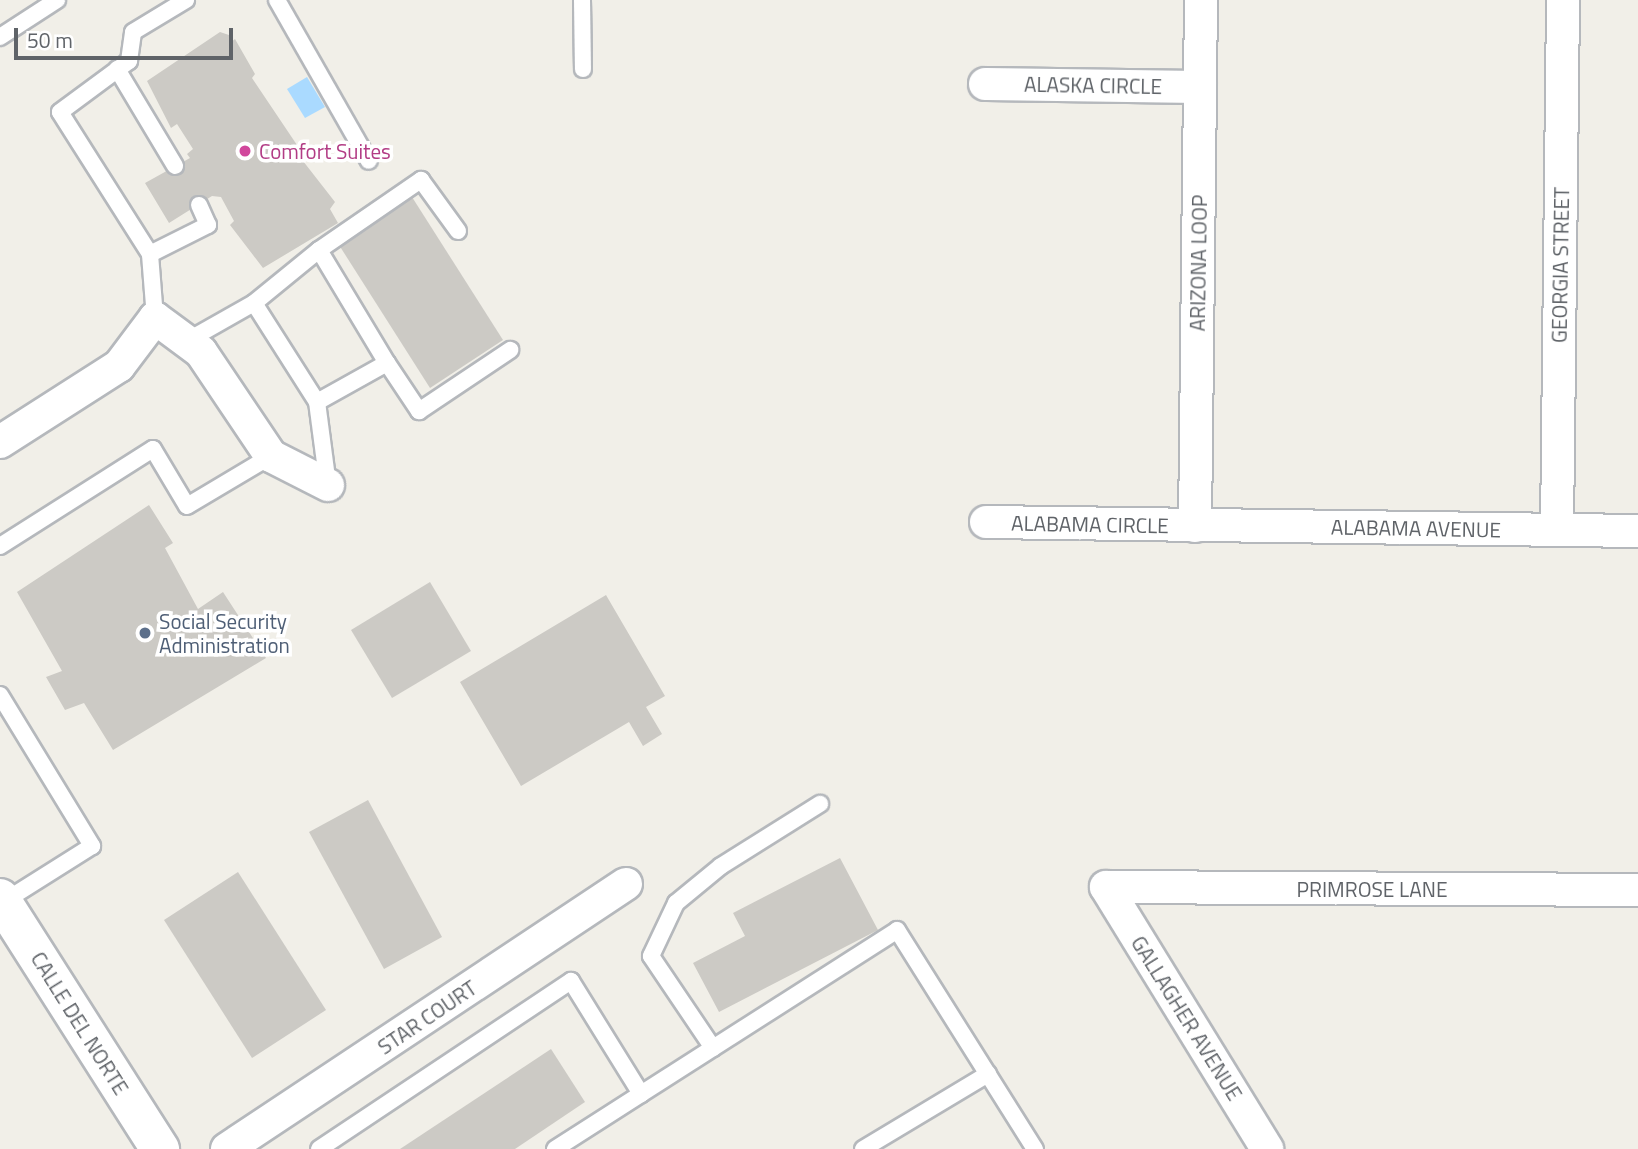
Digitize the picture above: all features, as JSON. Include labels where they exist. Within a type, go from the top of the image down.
[{"type":"street","name":"ARIZONA LOOP","points":[[1195,526],[1201,0]]},
{"type":"street","name":"GEORGIA STREET","points":[[1557,530],[1563,0]]},
{"type":"street","name":"ALASKA CIRCLE","points":[[985,84],[1200,87]]},
{"type":"street","points":[[0,442],[119,366],[155,318],[201,352],[271,456],[328,485]]},
{"type":"street","name":"ALABAMA CIRCLE","points":[[986,522],[1195,526]]},
{"type":"street","name":"ALABAMA AVENUE","points":[[1195,526],[1638,531]]},
{"type":"street","name":"STAR COURT","points":[[227,1149],[626,884]]},
{"type":"street","name":"PRIMROSE LANE","points":[[1106,887],[1638,890]]},
{"type":"street","name":"GALLAGHER AVENUE","points":[[1106,887],[1267,1149]]},
{"type":"street","name":"CALLE DEL NORTE","points":[[1,900],[160,1149]]},
{"type":"lane","points":[[0,37],[57,0]]},
{"type":"lane","points":[[155,318],[150,254],[60,112],[129,61],[133,33],[186,0]]},
{"type":"lane","points":[[277,0],[369,161]]},
{"type":"lane","points":[[582,0],[583,69]]},
{"type":"lane","points":[[117,69],[175,166]]},
{"type":"lane","points":[[185,342],[254,303],[319,250],[421,180],[458,231]]},
{"type":"lane","points":[[150,254],[208,225],[199,205]]},
{"type":"lane","points":[[319,250],[419,411],[510,350]]},
{"type":"lane","points":[[254,303],[317,402],[328,485]]},
{"type":"lane","points":[[317,402],[387,363]]},
{"type":"lane","points":[[0,546],[153,449],[187,506],[271,456]]},
{"type":"lane","points":[[0,695],[92,846],[1,900]]},
{"type":"lane","points":[[713,1048],[652,956],[676,903],[721,866],[820,804]]},
{"type":"lane","points":[[555,1149],[897,930],[1035,1149]]},
{"type":"lane","points":[[319,1149],[570,981],[641,1094]]},
{"type":"lane","points":[[863,1149],[988,1074]]},
{"type":"water","points":[[307,77],[325,107],[305,118],[287,89]]},
{"type":"building","name":"Comfort Suites","points":[[220,32],[229,35],[231,42],[235,39],[255,74],[252,78],[299,148],[296,152],[335,202],[330,209],[338,223],[263,268],[230,225],[234,221],[221,197],[212,196],[169,223],[145,183],[190,158],[187,154],[193,149],[177,124],[171,128],[147,81]]},
{"type":"building","points":[[412,197],[503,340],[430,388],[339,245]]},
{"type":"building","name":"Social Security Administration","points":[[149,505],[173,543],[165,548],[198,609],[223,592],[266,658],[113,750],[84,703],[65,710],[46,677],[62,671],[17,592]]},
{"type":"building","points":[[430,582],[471,651],[392,698],[351,630]]},
{"type":"building","points":[[606,595],[665,696],[646,707],[662,734],[643,746],[629,722],[521,786],[460,682]]},
{"type":"building","points":[[368,800],[442,937],[384,969],[309,832]]},
{"type":"building","points":[[840,858],[878,930],[719,1012],[693,963],[745,936],[733,913]]},
{"type":"building","points":[[238,872],[326,1010],[252,1058],[164,920]]},
{"type":"building","points":[[551,1049],[585,1102],[515,1149],[400,1149]]},
{"type":"place","name":"Comfort Suites","points":[[245,151]]},
{"type":"place","name":"Social Security Administration","points":[[145,633]]}]
